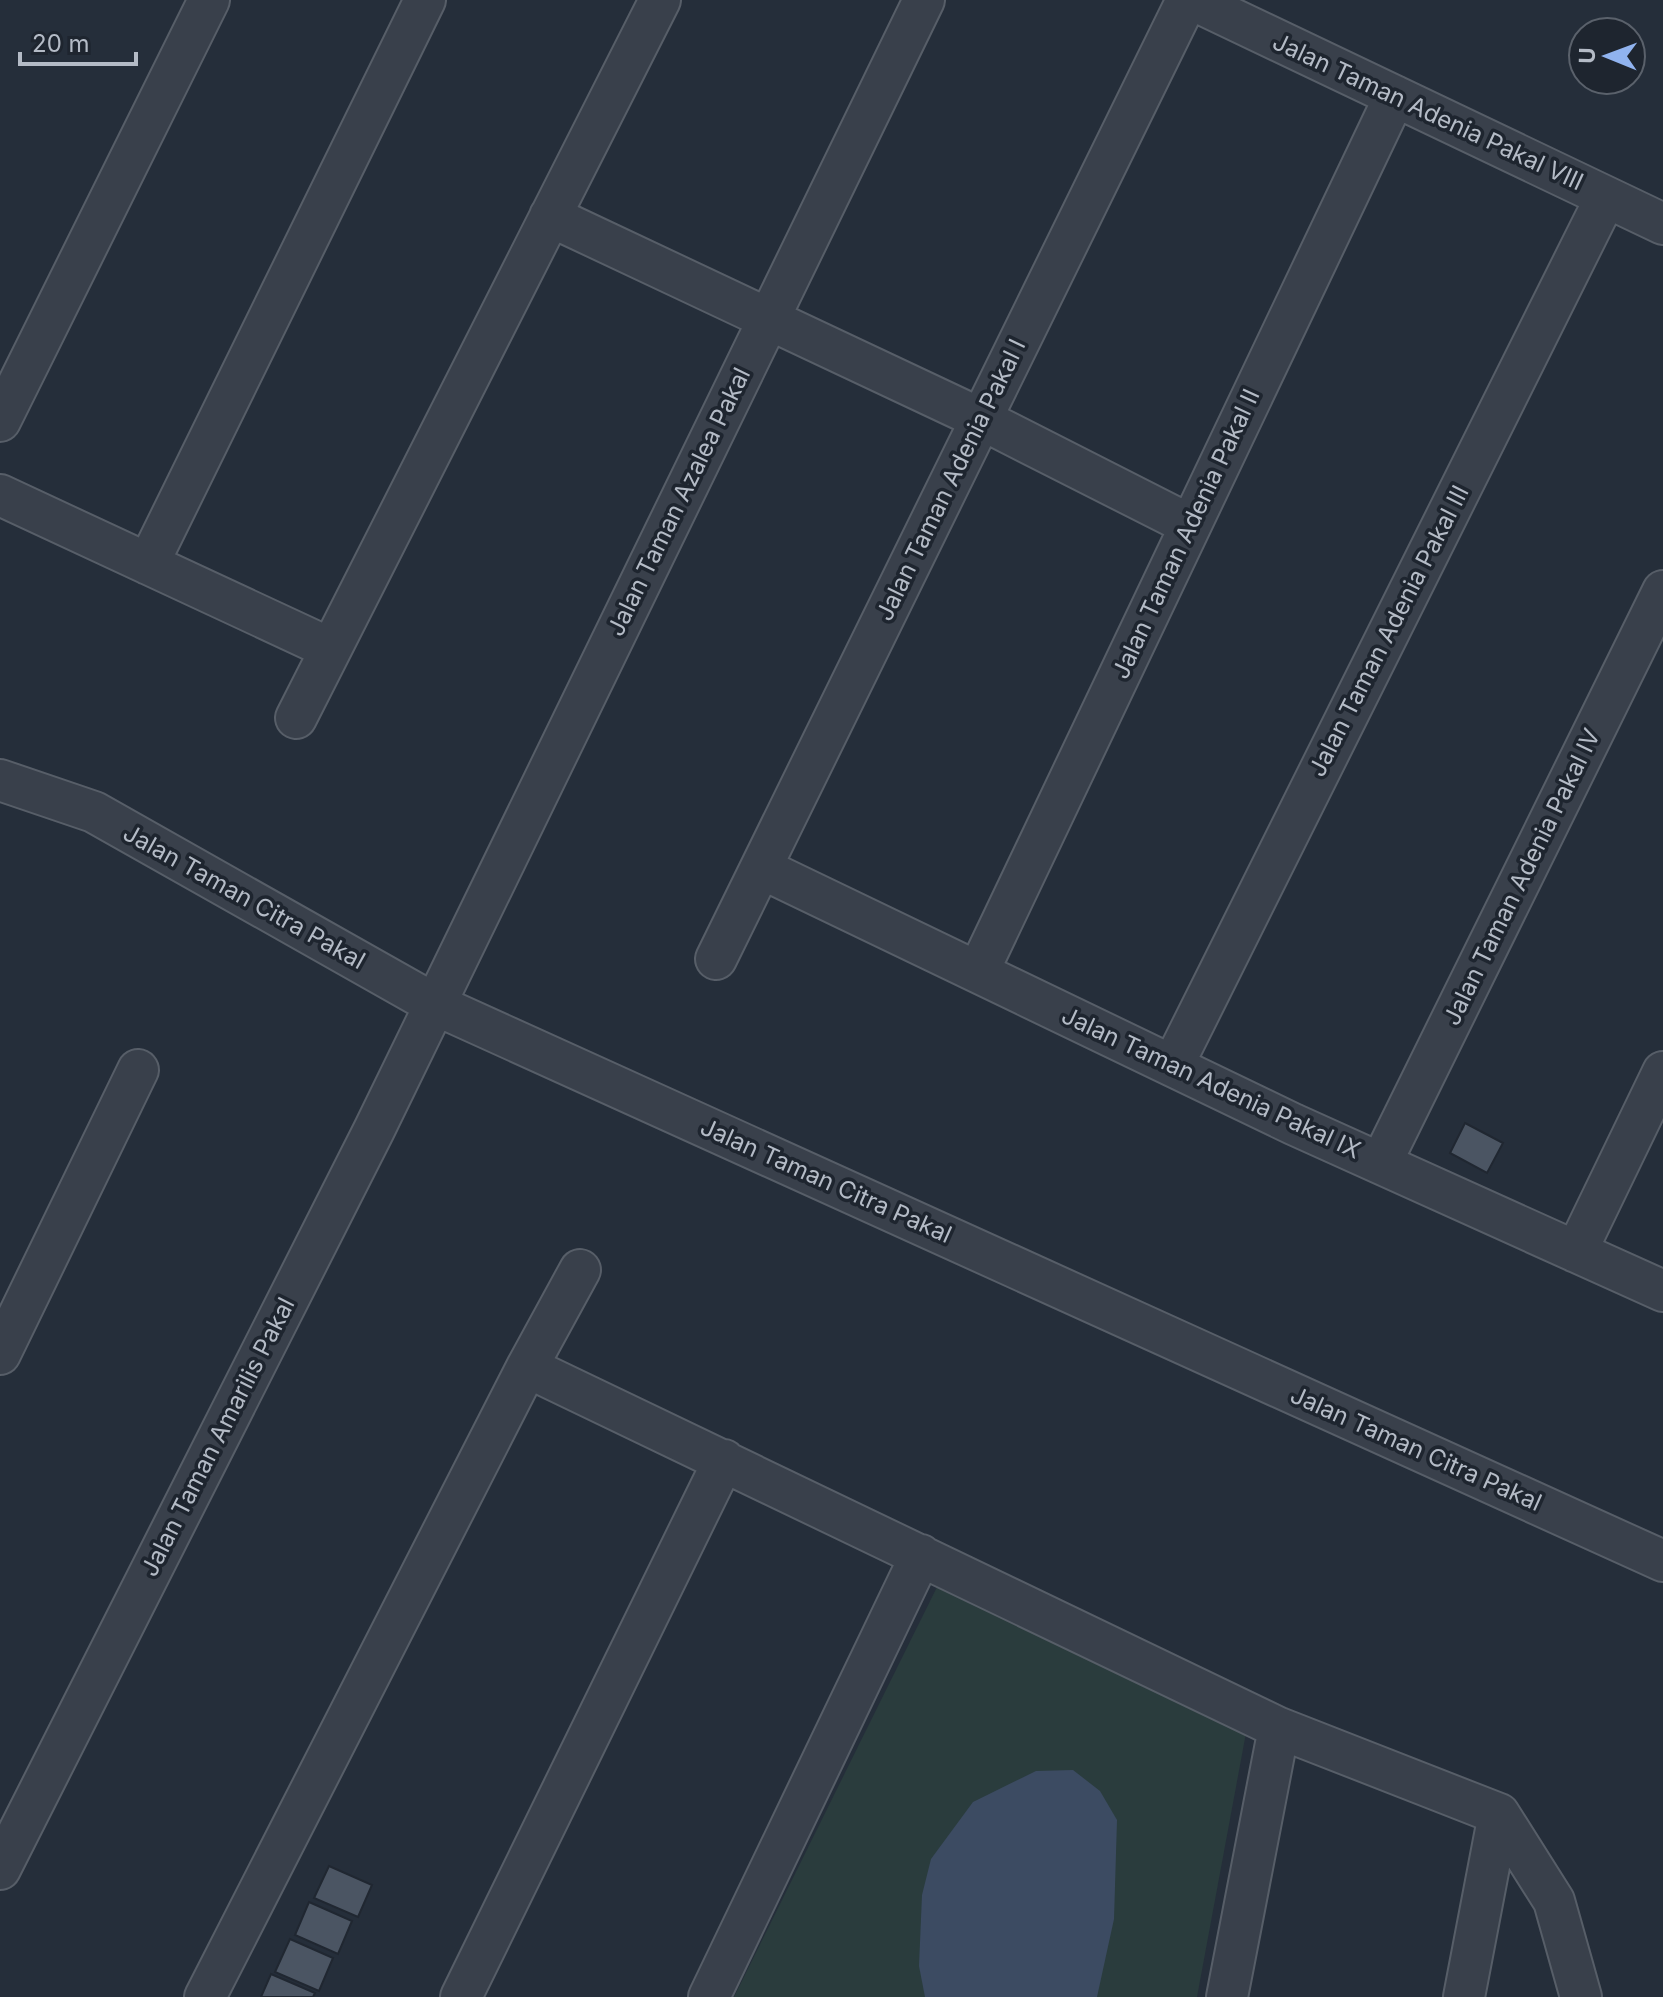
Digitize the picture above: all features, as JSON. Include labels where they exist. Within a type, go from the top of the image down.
[{"type":"street","points":[[0,421],[209,0]]},
{"type":"street","points":[[148,564],[425,0]]},
{"type":"street","points":[[296,718],[660,0]]},
{"type":"street","name":"Jalan Taman Azalea Pakal","points":[[434,1004],[924,0]]},
{"type":"street","name":"Jalan Taman Adenia Pakal I","points":[[716,959],[1187,0]]},
{"type":"street","name":"Jalan Taman Adenia Pakal VIII","points":[[1193,0],[1663,224]]},
{"type":"street","name":"Jalan Taman Adenia Pakal II","points":[[978,972],[1395,96]]},
{"type":"street","name":"Jalan Taman Adenia Pakal III","points":[[1173,1065],[1606,197]]},
{"type":"street","points":[[550,216],[981,419],[1190,525]]},
{"type":"street","points":[[0,495],[331,649]]},
{"type":"street","name":"Jalan Taman Adenia Pakal IV","points":[[1381,1163],[1663,591]]},
{"type":"street","name":"Jalan Taman Citra Pakal","points":[[0,780],[94,812],[434,1004],[1663,1561]]},
{"type":"street","name":"Jalan Taman Adenia Pakal IX","points":[[761,868],[1381,1163],[1663,1291]]},
{"type":"street","name":"Jalan Taman Amarilis Pakal","points":[[0,1869],[374,1130],[434,1004]]},
{"type":"street","points":[[0,1354],[138,1070]]},
{"type":"street","points":[[1576,1252],[1663,1072]]},
{"type":"street","points":[[205,1997],[527,1367],[580,1270]]},
{"type":"street","points":[[527,1367],[1279,1728],[1499,1814],[1554,1901],[1581,1997]]},
{"type":"street","points":[[461,1997],[724,1460]]},
{"type":"street","points":[[709,1997],[921,1555]]},
{"type":"street","points":[[1227,1997],[1279,1728]]},
{"type":"street","points":[[1464,1997],[1499,1814]]},
{"type":"shaded area","points":[[939,1583],[1246,1733],[1197,1997],[734,1997]]},
{"type":"water","points":[[1073,1770],[1100,1791],[1117,1820],[1114,1919],[1097,1997],[925,1997],[919,1966],[922,1895],[931,1859],[973,1802],[1036,1771]]},
{"type":"building","points":[[1465,1123],[1503,1143],[1487,1173],[1450,1153]]},
{"type":"building","points":[[329,1866],[372,1885],[358,1917],[314,1898]]},
{"type":"building","points":[[309,1902],[352,1921],[338,1954],[295,1935]]},
{"type":"building","points":[[290,1939],[333,1958],[319,1991],[275,1972]]},
{"type":"building","points":[[271,1974],[315,1993],[313,1997],[261,1997]]}]
